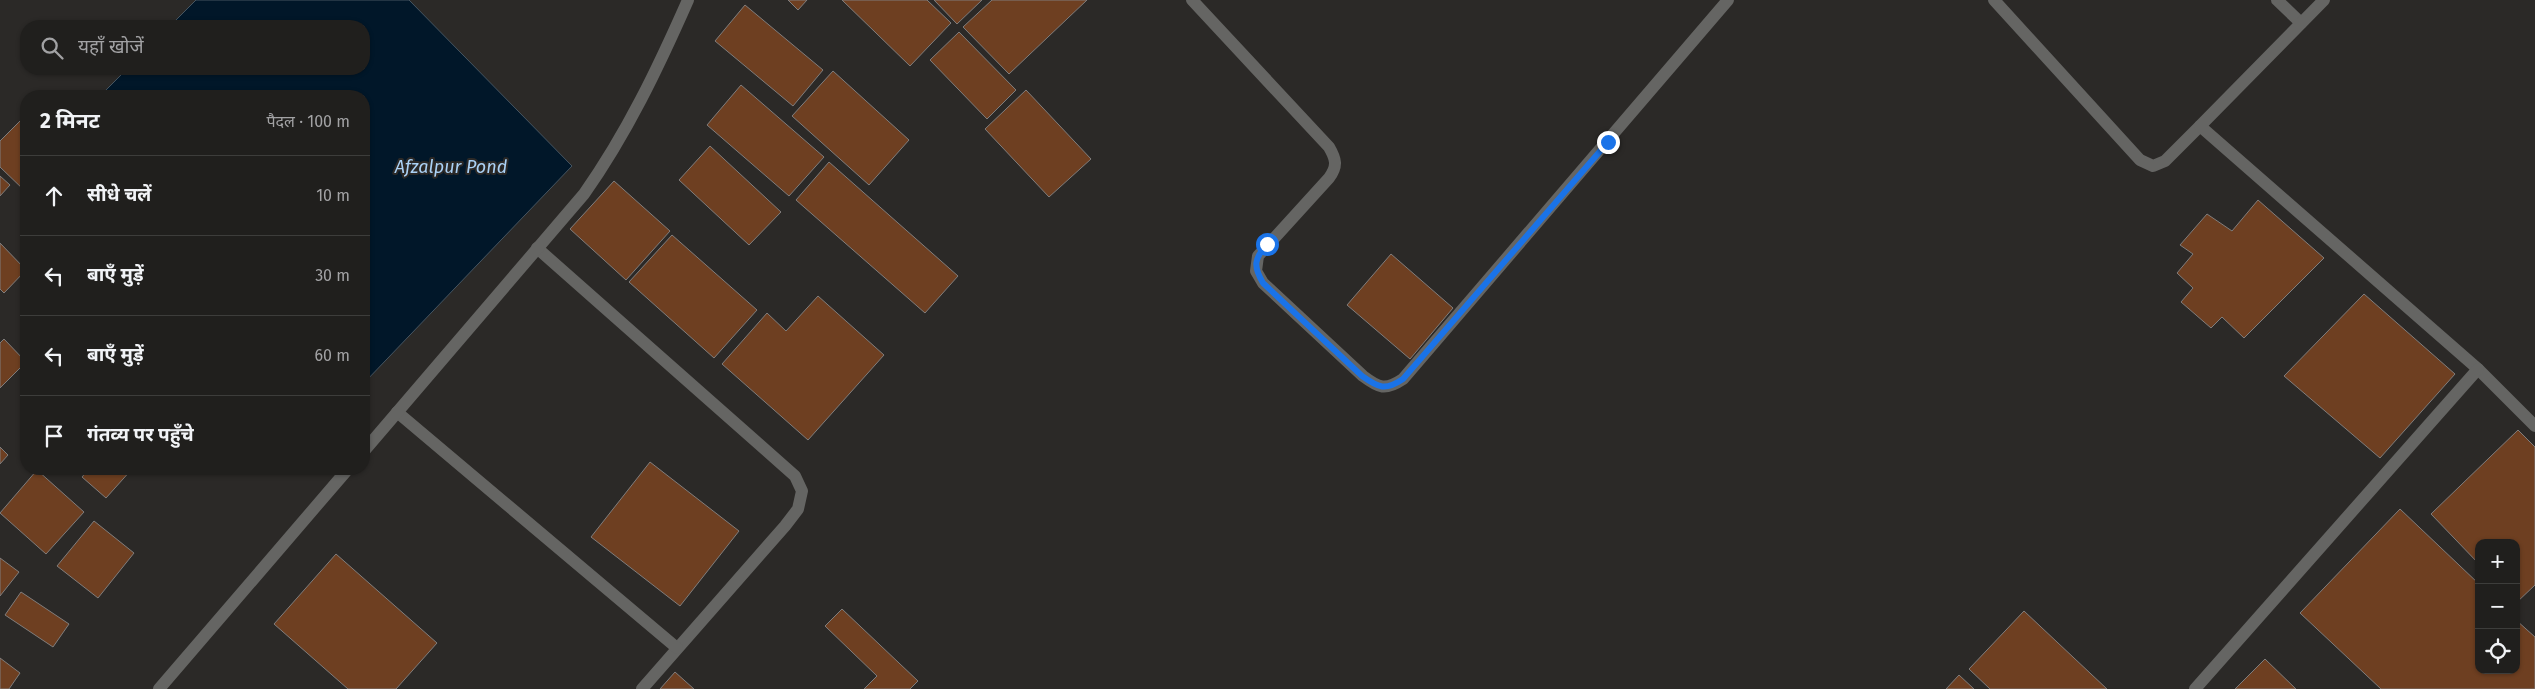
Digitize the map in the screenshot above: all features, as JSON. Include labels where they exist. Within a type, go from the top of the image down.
[{"type":"street","points":[[370,444],[584,194],[612,154],[636,112],[688,0]]},
{"type":"street","points":[[1192,0],[1329,147],[1336,158],[1335,170],[1332,174],[1258,256],[1256,271],[1263,283],[1362,376],[1378,387],[1392,386],[1403,379],[1728,0]]},
{"type":"street","points":[[1994,0],[2140,160],[2153,166],[2165,161],[2324,0]]},
{"type":"street","points":[[2277,0],[2301,23]]},
{"type":"street","points":[[2200,126],[2478,369],[2535,426]]},
{"type":"street","points":[[537,248],[794,476],[802,491],[798,509],[785,526],[642,689]]},
{"type":"street","points":[[2195,689],[2478,369]]},
{"type":"street","points":[[397,412],[678,648]]},
{"type":"street","points":[[159,689],[343,475]]},
{"type":"water","name":"Afzalpur Pond","points":[[196,0],[409,0],[572,166],[370,377],[370,90],[106,90],[121,75],[370,75],[370,20],[176,20]]},
{"type":"building","points":[[788,0],[807,0],[798,10]]},
{"type":"building","points":[[842,0],[927,0],[951,23],[910,66]]},
{"type":"building","points":[[934,0],[982,0],[957,24]]},
{"type":"building","points":[[992,0],[1087,0],[1009,74],[963,27]]},
{"type":"building","points":[[745,5],[823,70],[793,106],[715,41]]},
{"type":"building","points":[[959,32],[1016,90],[987,119],[930,60]]},
{"type":"building","points":[[833,71],[909,140],[869,185],[792,116]]},
{"type":"building","points":[[741,85],[824,157],[789,196],[707,125]]},
{"type":"building","points":[[1026,90],[1091,159],[1049,197],[985,129]]},
{"type":"building","points":[[20,121],[20,186],[0,167],[0,141]]},
{"type":"building","points":[[710,146],[781,212],[749,245],[679,180]]},
{"type":"building","points":[[829,162],[958,276],[925,313],[796,200]]},
{"type":"building","points":[[0,176],[10,185],[0,196]]},
{"type":"building","points":[[614,181],[670,231],[626,280],[570,229]]},
{"type":"building","points":[[2258,200],[2324,258],[2244,338],[2222,317],[2211,328],[2181,302],[2193,288],[2177,273],[2193,254],[2180,245],[2207,214],[2232,231]]},
{"type":"building","points":[[672,235],[757,310],[714,358],[629,282]]},
{"type":"building","points":[[0,243],[20,264],[20,276],[4,293],[0,289]]},
{"type":"building","points":[[1391,254],[1453,308],[1410,359],[1347,305]]},
{"type":"building","points":[[2364,294],[2455,374],[2380,458],[2284,376]]},
{"type":"building","points":[[818,296],[884,355],[808,440],[722,364],[767,313],[786,331]]},
{"type":"building","points":[[4,339],[20,356],[20,368],[0,388],[0,343]]},
{"type":"building","points":[[2518,430],[2535,447],[2535,585],[2520,599],[2520,539],[2475,539],[2475,560],[2431,514]]},
{"type":"building","points":[[0,447],[8,455],[0,464]]},
{"type":"building","points":[[650,462],[739,531],[680,606],[591,537]]},
{"type":"building","points":[[33,475],[43,475],[84,512],[46,554],[0,513]]},
{"type":"building","points":[[84,475],[127,475],[106,498],[82,477]]},
{"type":"building","points":[[2400,509],[2475,580],[2475,674],[2520,674],[2520,624],[2535,637],[2535,689],[2381,689],[2300,613]]},
{"type":"building","points":[[94,521],[134,553],[98,598],[57,566]]},
{"type":"building","points":[[336,554],[437,643],[396,689],[348,689],[274,624]]},
{"type":"building","points":[[0,558],[19,572],[0,596]]},
{"type":"building","points":[[21,592],[69,624],[53,647],[5,615]]},
{"type":"building","points":[[842,609],[918,681],[910,689],[864,689],[877,676],[825,626]]},
{"type":"building","points":[[2024,611],[2107,689],[1990,689],[1969,669]]},
{"type":"building","points":[[0,658],[20,673],[9,689],[0,689]]},
{"type":"building","points":[[2265,659],[2296,689],[2235,689]]},
{"type":"building","points":[[675,672],[694,689],[660,689]]},
{"type":"building","points":[[1959,675],[1974,689],[1946,689]]},
{"type":"route","points":[[1267,244],[1258,256],[1256,271],[1263,283],[1362,376],[1378,387],[1392,386],[1403,379],[1608,142]]}]
